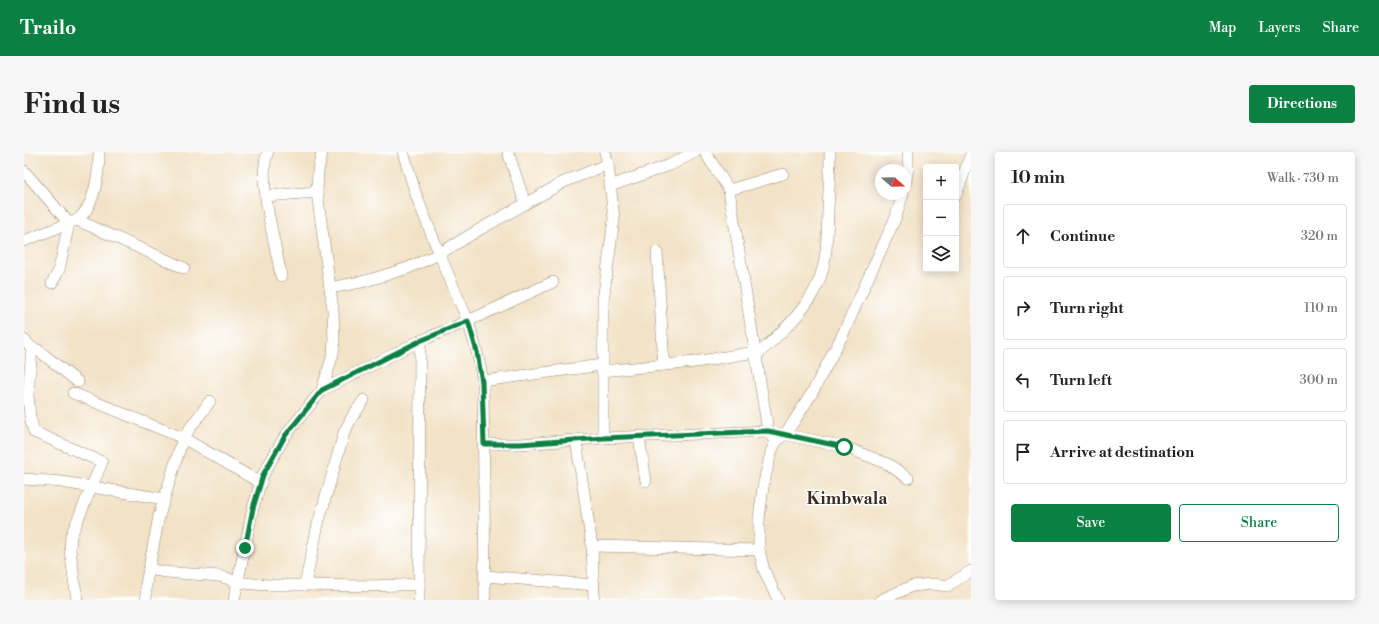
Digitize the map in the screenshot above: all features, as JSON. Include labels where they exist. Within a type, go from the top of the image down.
[{"type":"street","points":[[24,242],[73,222],[84,214],[92,197],[96,182],[99,152]]},
{"type":"street","points":[[268,152],[263,171],[266,196],[281,276]]},
{"type":"street","points":[[234,600],[253,508],[263,475],[285,436],[322,390],[333,354],[333,310],[317,192],[318,171],[322,152]]},
{"type":"street","points":[[403,152],[416,196],[468,321],[477,352],[482,382],[485,600]]},
{"type":"street","points":[[508,152],[525,203]]},
{"type":"street","points":[[603,438],[603,301],[614,219],[608,164],[605,152]]},
{"type":"street","points":[[610,186],[670,165],[695,152]]},
{"type":"street","points":[[705,152],[729,190],[768,431]]},
{"type":"street","points":[[482,382],[602,368],[695,362],[756,354],[790,324],[814,292],[822,271],[827,244],[830,152]]},
{"type":"street","points":[[908,152],[908,164]]},
{"type":"street","points":[[959,187],[971,154]]},
{"type":"street","points":[[330,288],[366,281],[408,268],[439,254],[525,203],[564,182],[608,164]]},
{"type":"street","points":[[24,171],[73,222],[184,268]]},
{"type":"street","points":[[729,190],[783,174]]},
{"type":"street","points":[[266,196],[317,192]]},
{"type":"street","points":[[778,600],[764,570],[759,550],[759,519],[768,463],[779,439],[789,429],[812,393],[842,336],[895,219],[901,200]]},
{"type":"street","points":[[52,283],[59,270],[73,222]]},
{"type":"street","points":[[657,252],[664,365]]},
{"type":"street","points":[[322,390],[420,341],[553,282]]},
{"type":"street","points":[[419,600],[420,341]]},
{"type":"street","points":[[28,344],[38,350],[78,382]]},
{"type":"street","points":[[28,344],[28,396],[30,417],[34,432],[102,462],[71,536],[70,550],[77,600]]},
{"type":"street","points":[[73,393],[183,438],[261,483]]},
{"type":"street","points":[[305,586],[318,524],[344,433],[352,417],[364,400]]},
{"type":"street","points":[[146,600],[146,584],[159,516],[183,438],[210,401]]},
{"type":"street","points":[[484,444],[520,444],[603,438],[768,431],[779,439],[844,447],[888,464],[908,478]]},
{"type":"street","points":[[639,437],[646,480]]},
{"type":"street","points":[[576,440],[592,546],[594,600]]},
{"type":"street","points":[[24,479],[92,487],[164,499]]},
{"type":"street","points":[[592,546],[759,550]]},
{"type":"street","points":[[149,569],[178,574],[197,574],[229,578],[238,582],[305,586],[358,587],[419,584]]},
{"type":"street","points":[[881,600],[912,586],[932,584],[947,586],[971,571]]},
{"type":"street","points":[[484,576],[594,585]]},
{"type":"district","name":"Kimbwala","points":[[847,498]]},
{"type":"route","points":[[245,548],[253,508],[263,475],[285,436],[322,390],[420,341],[468,321],[477,352],[482,382],[484,444],[520,444],[603,438],[768,431],[844,447]]}]
